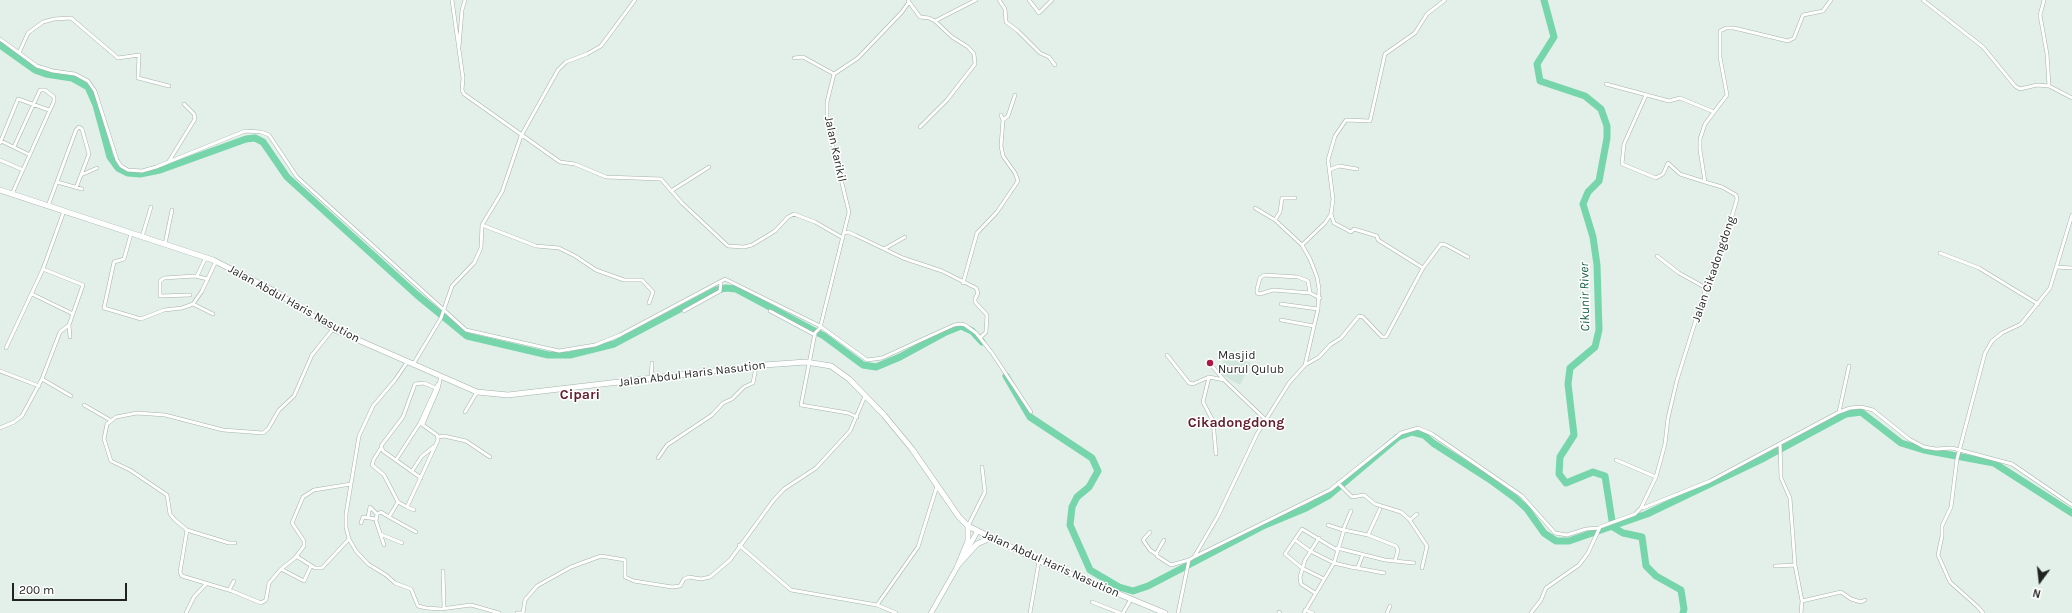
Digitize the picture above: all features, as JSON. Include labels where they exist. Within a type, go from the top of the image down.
[{"type":"main road","name":"Jalan Abdul Haris Nasution","points":[[0,190],[130,234],[216,261],[274,292],[333,328],[477,392],[508,395],[756,366],[822,363],[839,370],[865,396],[912,449],[968,526],[977,532],[1007,544],[1039,561],[1165,613]]},
{"type":"main road","points":[[958,566],[968,541],[968,526]]},
{"type":"main road","points":[[958,566],[977,544],[990,538]]},
{"type":"street","points":[[452,0],[463,78],[462,90],[464,94],[563,163],[575,164],[606,177],[659,178],[670,191],[724,244],[728,246],[744,247],[752,245],[776,231],[788,217],[794,214],[815,222],[842,238]]},
{"type":"street","points":[[459,52],[462,10],[465,0]]},
{"type":"street","points":[[414,363],[441,318],[452,286],[474,263],[481,248],[482,225],[502,192],[522,135],[562,65],[601,46],[635,0]]},
{"type":"street","points":[[935,21],[976,0]]},
{"type":"street","points":[[1029,0],[1039,13],[1052,0]]},
{"type":"street","points":[[1302,245],[1325,223],[1331,214],[1333,200],[1328,154],[1343,122],[1348,120],[1366,122],[1371,120],[1384,54],[1415,33],[1427,14],[1445,0]]},
{"type":"street","points":[[1646,95],[1624,144],[1622,164],[1656,178],[1663,174],[1668,162],[1680,174],[1706,182],[1700,150],[1700,139],[1705,124],[1728,95],[1719,45],[1719,35],[1722,28],[1734,28],[1788,41],[1794,38],[1799,21],[1803,15],[1823,11],[1831,0]]},
{"type":"street","points":[[1923,0],[1983,47],[2015,86],[2020,89],[2026,89],[2037,85],[2047,85],[2072,98]]},
{"type":"street","points":[[2044,0],[2040,15],[2047,54],[2047,85]]},
{"type":"street","points":[[794,58],[803,58],[834,74],[858,58],[908,1],[920,17],[929,18],[935,21],[954,39],[968,47],[974,54],[975,64],[947,100],[920,127]]},
{"type":"street","points":[[1000,1],[1005,9],[1006,22],[1040,53],[1051,58],[1055,65]]},
{"type":"street","points":[[19,53],[28,33],[42,22],[54,18],[71,18],[118,58],[139,55],[140,60],[138,78],[169,86]]},
{"type":"street","points":[[0,40],[42,68],[75,74],[85,78],[91,84],[117,160],[121,166],[132,171],[142,171],[169,162],[245,131],[267,134],[297,177],[443,312],[466,330],[563,351],[607,341],[725,279],[820,327],[861,357],[869,360],[882,358],[958,324],[966,325],[980,338],[1031,412]]},
{"type":"street","name":"Jalan Karikil","points":[[820,327],[844,233],[849,207],[827,117],[830,84],[834,74]]},
{"type":"street","points":[[1606,84],[1671,101],[1680,98],[1714,112]]},
{"type":"street","points":[[12,194],[54,97],[44,90],[40,90],[14,147]]},
{"type":"street","points":[[1003,120],[1008,116],[1015,95]]},
{"type":"street","points":[[30,155],[0,142],[18,99],[49,110]]},
{"type":"street","points":[[169,162],[194,121],[195,115],[184,104]]},
{"type":"street","points":[[963,283],[977,233],[996,214],[1018,181],[1015,173],[1003,156],[1001,146],[1003,120],[1001,115]]},
{"type":"street","points":[[47,206],[76,130],[80,127],[90,154],[76,188]]},
{"type":"street","points":[[0,160],[23,170]]},
{"type":"street","points":[[1329,170],[1340,166],[1357,169]]},
{"type":"street","points":[[670,191],[709,167]]},
{"type":"street","points":[[81,175],[97,168]]},
{"type":"street","points":[[56,182],[82,189]]},
{"type":"street","name":"Jalan Cikadongdong","points":[[1641,508],[1656,477],[1665,444],[1668,418],[1677,380],[1706,288],[1726,234],[1737,196],[1722,187],[1706,182]]},
{"type":"street","points":[[1276,220],[1280,212],[1282,198],[1295,198]]},
{"type":"street","points":[[142,237],[151,207]]},
{"type":"street","points":[[1255,208],[1276,220],[1302,245],[1310,259],[1317,277],[1320,298],[1305,365]]},
{"type":"street","points":[[165,244],[172,210]]},
{"type":"street","points":[[6,348],[43,269],[64,211]]},
{"type":"street","points":[[1331,214],[1334,223],[1351,232],[1354,229],[1377,236],[1379,241],[1423,268]]},
{"type":"street","points":[[1983,613],[1978,606],[1950,582],[1938,555],[1942,536],[1942,526],[1951,507],[1957,459],[1985,353],[1992,341],[2002,333],[2022,324],[2050,288],[2072,215]]},
{"type":"street","points":[[482,225],[536,246],[559,248],[596,270],[624,280],[642,280],[653,291],[649,303]]},
{"type":"street","points":[[844,233],[848,232],[884,249],[942,271],[977,290],[975,302],[987,315],[986,332],[980,338]]},
{"type":"street","points":[[130,234],[124,259],[114,262],[104,308],[141,319],[164,310],[182,308],[193,304],[208,279],[216,261]]},
{"type":"street","points":[[884,249],[905,237]]},
{"type":"street","points":[[1194,557],[1224,504],[1257,434],[1267,421],[1289,383],[1305,365],[1319,357],[1330,345],[1341,338],[1359,316],[1364,317],[1382,337],[1386,337],[1423,268],[1431,255],[1441,244],[1468,257]]},
{"type":"street","points":[[1940,253],[1979,268],[2038,304]]},
{"type":"street","points":[[1657,256],[1679,273],[1706,288]]},
{"type":"street","points":[[197,276],[206,257]]},
{"type":"street","points":[[2056,267],[2072,268]]},
{"type":"street","points":[[43,269],[83,284],[69,325],[70,337]]},
{"type":"street","points":[[1310,293],[1308,281],[1298,276],[1264,275],[1260,278],[1257,289],[1257,293],[1260,294],[1273,290],[1310,293],[1320,298]]},
{"type":"street","points":[[190,296],[160,296],[160,280],[164,278],[197,276],[208,279]]},
{"type":"street","points":[[684,311],[720,289],[721,282]]},
{"type":"street","points":[[32,294],[73,314]]},
{"type":"street","points":[[193,304],[213,314]]},
{"type":"street","points":[[1281,304],[1318,309]]},
{"type":"street","points":[[770,311],[815,334]]},
{"type":"street","points":[[1281,320],[1314,326]]},
{"type":"street","points":[[0,428],[14,422],[22,416],[39,386],[60,332],[69,325]]},
{"type":"street","points":[[820,327],[815,334],[801,406],[846,413],[857,417]]},
{"type":"street","points":[[236,543],[229,543],[188,530],[170,514],[167,495],[130,470],[111,461],[104,433],[110,420],[122,415],[137,413],[165,415],[223,430],[263,433],[268,429],[279,410],[294,396],[312,355],[333,328]]},
{"type":"street","points":[[1167,355],[1191,384],[1209,377],[1224,380]]},
{"type":"street","points":[[408,361],[368,413],[359,436],[346,527],[349,539],[356,551],[368,564],[386,575],[395,583],[411,589],[418,606],[426,608],[444,608],[471,605],[499,613]]},
{"type":"street","points":[[651,379],[652,363]]},
{"type":"street","points":[[658,458],[667,445],[712,415],[723,402],[732,399],[744,387],[753,383],[756,366]]},
{"type":"street","points":[[1212,366],[1224,380],[1267,421]]},
{"type":"street","points":[[1839,412],[1849,366]]},
{"type":"street","points":[[0,371],[39,386]]},
{"type":"street","points":[[396,460],[422,423],[441,376]]},
{"type":"street","points":[[1209,377],[1203,402],[1213,421],[1216,454]]},
{"type":"street","points":[[42,379],[71,396]]},
{"type":"street","points":[[414,510],[398,502],[384,475],[372,465],[381,448],[403,417],[414,384],[422,382],[437,388]]},
{"type":"street","points":[[465,412],[477,392]]},
{"type":"street","points":[[517,613],[522,613],[525,600],[537,586],[571,567],[601,556],[625,560],[625,577],[629,579],[662,586],[677,586],[689,577],[701,579],[710,577],[730,560],[773,501],[784,489],[816,468],[850,431],[865,396]]},
{"type":"street","points":[[84,405],[110,420]]},
{"type":"street","points":[[1150,532],[1143,540],[1150,550],[1158,556],[1171,565],[1189,561],[1194,557],[1314,499],[1339,484],[1401,433],[1418,428],[1432,434],[1522,496],[1555,533],[1567,535],[1586,528],[1599,529],[1635,514],[1641,508],[1710,481],[1780,445],[1839,412],[1857,407],[1870,409],[1908,438],[1924,447],[1933,449],[1947,448],[2012,464],[2072,505]]},
{"type":"street","points":[[422,423],[438,437]]},
{"type":"street","points":[[438,437],[444,436],[466,441],[490,458]]},
{"type":"street","points":[[407,507],[436,445],[438,437]]},
{"type":"street","points":[[412,471],[422,456],[436,445]]},
{"type":"street","points":[[1780,445],[1781,479],[1790,498],[1794,565],[1802,601],[1802,613]]},
{"type":"street","points":[[381,448],[421,478]]},
{"type":"street","points":[[1616,460],[1656,477]]},
{"type":"street","points":[[968,526],[985,492],[982,467]]},
{"type":"street","points":[[188,530],[181,574],[206,584],[229,590],[258,602],[264,602],[266,600],[269,583],[281,569],[296,556],[304,544],[292,523],[303,497],[314,490],[351,484]]},
{"type":"street","points":[[877,605],[918,547],[938,484]]},
{"type":"street","points":[[1339,484],[1352,497],[1366,496],[1375,504],[1401,512],[1410,520],[1427,546],[1422,568]]},
{"type":"street","points":[[389,517],[398,502]]},
{"type":"street","points":[[368,518],[370,507],[377,514]]},
{"type":"street","points":[[1368,535],[1380,509]]},
{"type":"street","points":[[1312,613],[1305,612],[1334,563],[1343,530],[1351,511]]},
{"type":"street","points":[[377,514],[381,512],[416,532]]},
{"type":"street","points":[[377,514],[376,519],[384,545]]},
{"type":"street","points":[[1410,520],[1417,514]]},
{"type":"street","points":[[362,522],[362,518],[376,519]]},
{"type":"street","points":[[1328,525],[1343,530],[1368,535],[1397,547],[1394,561]]},
{"type":"street","points":[[1324,579],[1302,568],[1285,556],[1302,529],[1337,549],[1394,561],[1414,563]]},
{"type":"street","points":[[1531,613],[1541,600],[1546,588],[1579,565],[1588,553],[1599,529]]},
{"type":"street","points":[[931,613],[977,532]]},
{"type":"street","points":[[380,534],[402,543]]},
{"type":"street","points":[[1315,593],[1300,582],[1302,568],[1310,551],[1319,538]]},
{"type":"street","points":[[296,556],[311,566],[322,568],[349,539]]},
{"type":"street","points":[[1156,554],[1164,540]]},
{"type":"street","points":[[1295,540],[1310,551],[1334,563],[1384,573]]},
{"type":"street","points":[[740,545],[791,590],[877,605],[896,613]]},
{"type":"street","points":[[1358,568],[1363,554]]},
{"type":"street","points":[[1030,613],[1039,561]]},
{"type":"street","points":[[1178,613],[1189,561]]},
{"type":"street","points":[[1775,566],[1794,565]]},
{"type":"street","points":[[281,569],[304,581],[311,566]]},
{"type":"street","points":[[443,571],[444,608]]},
{"type":"street","points":[[229,590],[234,581]]},
{"type":"street","points":[[186,613],[194,597],[206,584]]},
{"type":"street","points":[[1802,601],[1841,592],[1856,601],[1862,602],[1864,600]]},
{"type":"street","points":[[1124,613],[1131,599]]},
{"type":"street","points":[[1092,602],[1120,613]]},
{"type":"street","points":[[1387,613],[1390,606]]},
{"type":"street","points":[[1106,613],[1108,608]]},
{"type":"shaded area","points":[[1227,354],[1251,363],[1240,385],[1218,373]]},
{"type":"waterway","name":"Cikunir River","points":[[1544,0],[1554,37],[1537,64],[1540,81],[1585,96],[1601,109],[1607,126],[1607,138],[1599,181],[1588,192],[1583,204],[1593,237],[1597,265],[1599,330],[1595,347],[1570,368],[1568,384],[1574,435],[1560,457],[1559,474],[1566,483],[1593,472],[1605,476],[1613,527],[1623,533],[1642,537],[1646,566],[1656,576],[1681,590],[1684,609],[1683,613]]},
{"type":"waterway","points":[[0,45],[35,70],[46,74],[72,78],[88,87],[96,105],[110,157],[118,168],[128,173],[140,174],[160,170],[246,139],[255,138],[263,142],[287,177],[417,295],[467,336],[548,355],[570,355],[614,344],[716,290],[726,288],[736,289],[824,336],[863,365],[876,367],[900,357],[946,332],[961,326],[972,331],[982,342]]},
{"type":"waterway","points":[[1006,376],[1030,417],[1092,458],[1098,471],[1089,487],[1077,497],[1072,507],[1070,525],[1090,570],[1119,587],[1133,591],[1148,586],[1265,525],[1306,508],[1328,496],[1398,437],[1412,432],[1424,435],[1433,443],[1489,479],[1515,498],[1527,509],[1544,533],[1556,541],[1569,541],[1647,514],[1764,458],[1846,414],[1861,412],[1901,443],[1924,450],[1994,463],[2072,513]]},
{"type":"place","name":"Masjid Nurul Qulub","points":[[1210,363]]},
{"type":"district","name":"Cipari","points":[[580,395]]},
{"type":"district","name":"Cikadongdong","points":[[1236,423]]}]
